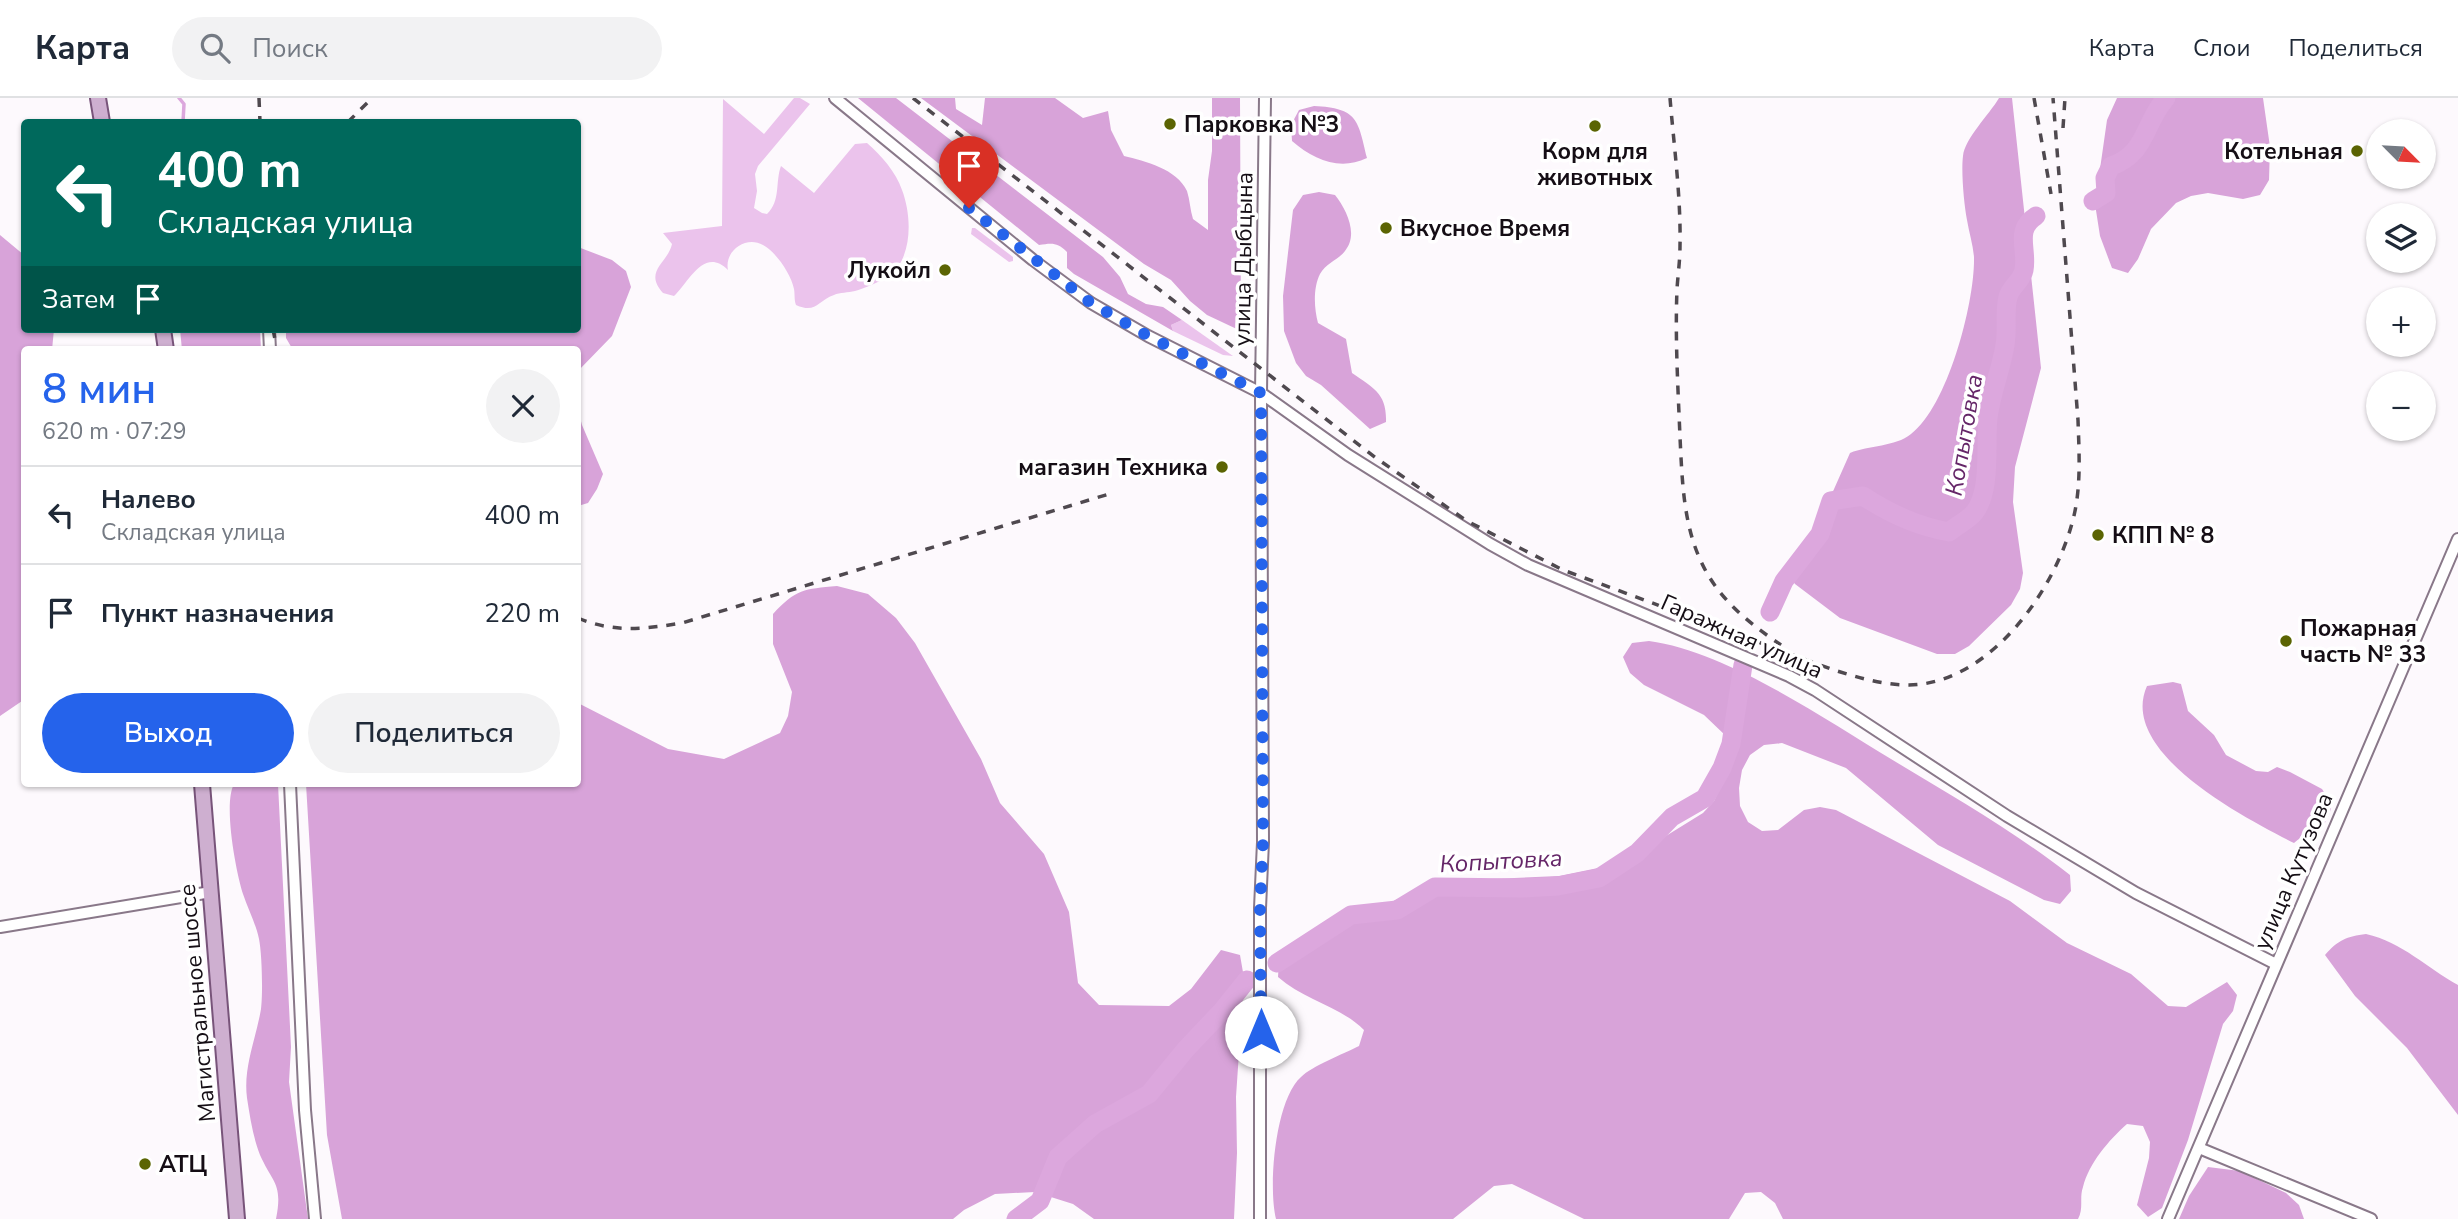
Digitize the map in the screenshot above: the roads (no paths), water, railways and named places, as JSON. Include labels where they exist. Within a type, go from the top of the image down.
[{"type":"main road","points":[[98,98],[102,119]]},
{"type":"main road","name":"Магистральное шоссе","points":[[202,787],[237,1219]]},
{"type":"street","name":"Гаражная улица","points":[[835,98],[1033,260],[1091,303],[1148,336],[1261,393],[1348,455],[1500,550],[1553,576],[1789,676],[2007,816],[2136,893],[2276,964]]},
{"type":"street","name":"улица Дыбцына","points":[[1260,1219],[1260,908],[1263,842],[1261,393],[1265,98]]},
{"type":"street","name":"улица Кутузова","points":[[2168,1219],[2458,540]]},
{"type":"street","points":[[290,787],[305,1110],[315,1219]]},
{"type":"street","points":[[0,926],[211,892]]},
{"type":"street","points":[[2199,1148],[2371,1219]]},
{"type":"waterway","points":[[179,98],[184,104],[183,119]]},
{"type":"waterway","name":"Копытовка","points":[[2093,201],[2106,193],[2105,178],[2111,166],[2132,154],[2166,98]]},
{"type":"waterway","name":"Копытовка","points":[[1770,612],[1784,581],[1820,534],[1831,501],[1863,496],[1904,518],[1949,532],[1974,513],[1980,504],[1986,480],[1988,418],[2005,345],[2008,297],[2023,274],[2025,227],[2036,216]]},
{"type":"waterway","name":"Копытовка","points":[[1277,963],[1351,915],[1397,910],[1435,887],[1523,888],[1558,886],[1599,878],[1637,853],[1672,817],[1705,798],[1722,768],[1731,744],[1743,665]]},
{"type":"waterway","name":"Копытовка","points":[[1016,1219],[1040,1201],[1058,1157],[1095,1124],[1149,1094],[1247,980]]},
{"type":"railway","points":[[259,98],[260,119]]},
{"type":"railway","points":[[351,119],[372,98]]},
{"type":"railway","points":[[913,98],[1376,458],[1467,521],[1563,570],[1831,669],[1860,678],[1899,685],[1939,680],[1968,668],[1994,649],[2018,625],[2038,598],[2067,539],[2075,511],[2079,477],[2078,420],[2053,98]]},
{"type":"railway","points":[[1670,98],[1679,209],[1677,344],[1686,513],[1699,557],[1714,584],[1733,607],[1781,645]]},
{"type":"railway","points":[[2034,98],[2051,194]]},
{"type":"railway","points":[[2063,128],[2065,98]]},
{"type":"railway","points":[[274,333],[276,346]]},
{"type":"railway","points":[[581,619],[617,628],[682,623],[1109,494]]},
{"type":"place","name":"Парковка №3","points":[[1170,124]]},
{"type":"place","name":"Корм для животных","points":[[1595,126]]},
{"type":"place","name":"Котельная","points":[[2357,151]]},
{"type":"place","name":"Вкусное Время","points":[[1386,228]]},
{"type":"place","name":"Лукойл","points":[[945,270]]},
{"type":"place","name":"магазин Техника","points":[[1222,467]]},
{"type":"place","name":"КПП № 8","points":[[2098,535]]},
{"type":"place","name":"Пожарная часть № 33","points":[[2286,641]]},
{"type":"place","name":"АТЦ","points":[[145,1164]]}]
